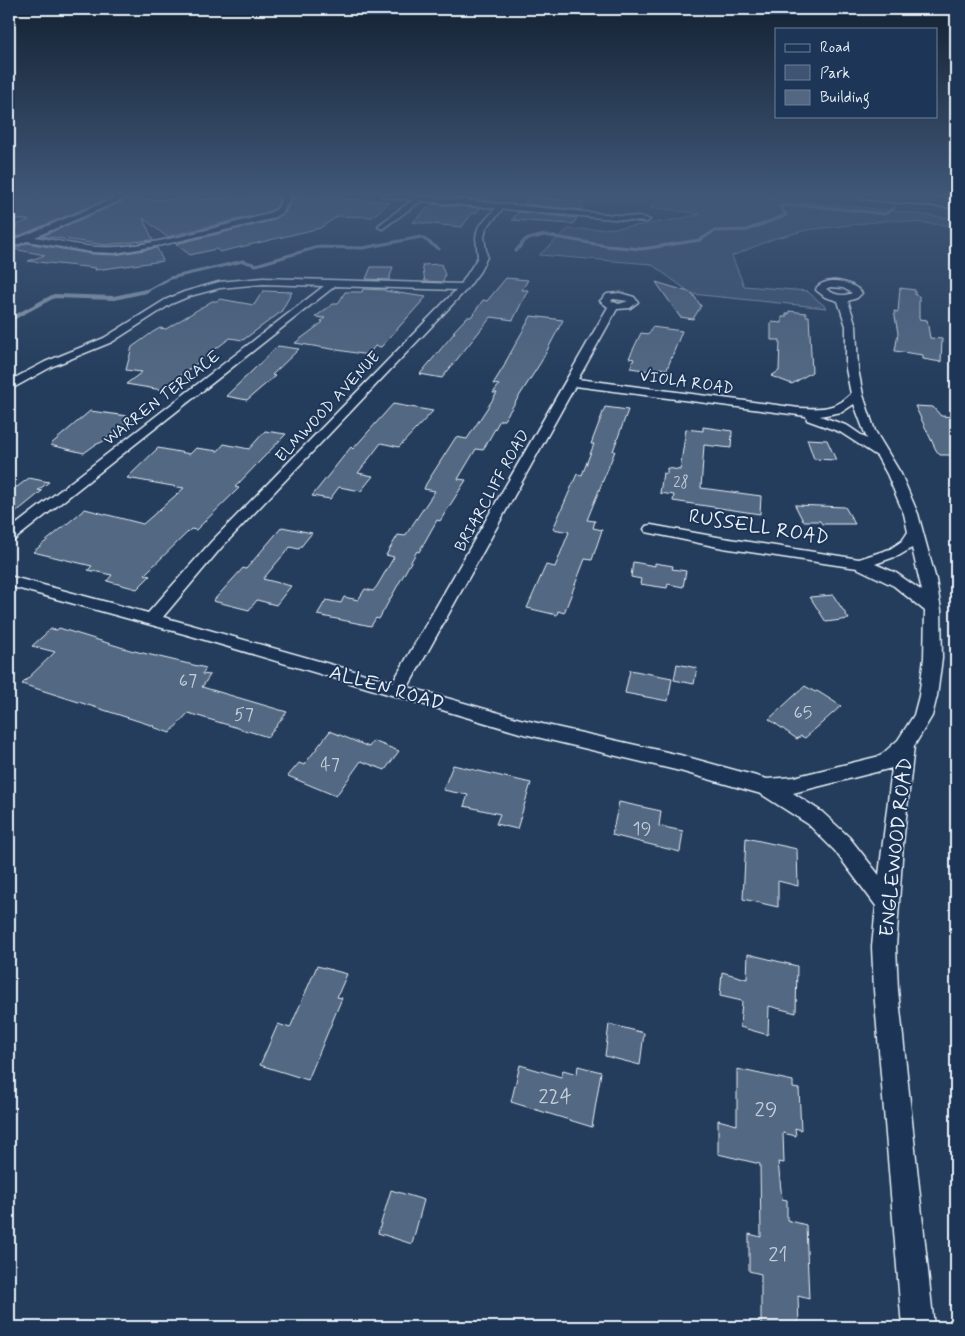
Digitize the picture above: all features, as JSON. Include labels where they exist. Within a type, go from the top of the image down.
[{"type":"street","name":"ELMWOOD AVENUE","points":[[152,619],[216,545],[464,287],[481,257]]},
{"type":"street","points":[[9,386],[49,364],[98,345],[160,306],[198,291],[228,284],[255,281],[464,287]]},
{"type":"street","name":"WARREN TERRACE","points":[[9,537],[333,283]]},
{"type":"street","name":"ENGLEWOOD ROAD","points":[[842,298],[850,326],[852,369],[858,395],[869,431],[906,500],[916,531],[933,610],[934,658],[928,696],[923,716],[905,745],[887,903],[884,947],[886,990],[918,1327]]},
{"type":"street","name":"BRIARCLIFF ROAD","points":[[397,691],[450,601],[614,306]]},
{"type":"street","name":"VIOLA ROAD","points":[[571,382],[799,412],[821,413],[836,411],[846,406],[858,395]]},
{"type":"street","name":"VIOLA ROAD","points":[[799,412],[844,428],[884,457]]},
{"type":"street","name":"RUSSELL ROAD","points":[[651,529],[723,543],[860,564],[885,572],[902,582],[933,610]]},
{"type":"street","name":"RUSSELL ROAD","points":[[860,564],[895,552],[908,544],[916,531]]},
{"type":"street","name":"ALLEN ROAD","points":[[9,581],[152,619],[520,726],[680,763],[767,787],[815,818],[842,844],[887,903]]},
{"type":"street","name":"ALLEN ROAD","points":[[767,787],[794,785],[886,762],[905,745]]},
{"type":"green space","points":[[568,257],[733,257],[744,286],[807,291],[827,308],[692,294],[651,264]]},
{"type":"building","points":[[38,257],[161,257],[163,261],[95,270],[96,268],[28,261]]},
{"type":"building","points":[[441,264],[445,275],[443,282],[425,281],[422,265]]},
{"type":"building","points":[[371,267],[393,267],[389,280],[366,279]]},
{"type":"building","points":[[506,278],[528,280],[522,290],[528,290],[513,320],[491,317],[442,378],[420,374],[455,332],[453,332],[467,317],[471,317],[483,300],[487,301]]},
{"type":"building","points":[[656,282],[692,293],[701,306],[693,319],[680,317]]},
{"type":"building","points":[[900,288],[915,290],[915,295],[919,296],[919,319],[927,320],[930,338],[942,339],[941,362],[923,359],[923,355],[895,351],[898,333],[894,311],[898,312]]},
{"type":"building","points":[[363,289],[385,290],[426,297],[381,347],[375,346],[368,355],[295,343],[323,322],[321,321],[325,318],[315,317],[333,304],[338,304],[345,292],[362,292]]},
{"type":"building","points":[[263,291],[292,292],[281,312],[243,340],[230,338],[162,390],[126,384],[142,372],[126,370],[132,347],[153,332],[160,328],[166,329],[212,301],[220,299],[254,305]]},
{"type":"building","points":[[789,311],[806,313],[806,316],[809,316],[812,372],[792,384],[771,376],[779,371],[780,340],[771,340],[771,322],[782,323],[782,317],[786,317]]},
{"type":"building","points":[[531,316],[563,320],[541,362],[504,420],[500,420],[483,450],[476,449],[458,479],[466,480],[440,521],[437,520],[419,552],[417,551],[379,619],[376,618],[371,626],[317,615],[326,600],[341,603],[344,597],[358,600],[365,589],[373,591],[377,586],[394,557],[386,555],[398,535],[405,536],[435,491],[424,489],[426,484],[456,437],[467,439],[497,393],[493,393],[499,385],[493,384]]},
{"type":"building","points":[[652,327],[682,331],[667,369],[659,368],[658,372],[630,368],[634,359],[629,358],[641,333],[649,334]]},
{"type":"building","points":[[278,346],[299,349],[272,375],[275,376],[247,400],[226,396]]},
{"type":"building","points":[[393,404],[433,411],[399,447],[381,443],[358,473],[373,476],[361,491],[339,487],[330,499],[312,496],[351,447],[353,449]]},
{"type":"building","points":[[915,406],[933,407],[941,416],[956,417],[956,455],[940,455]]},
{"type":"building","points":[[605,407],[628,410],[613,451],[615,451],[587,520],[595,521],[593,528],[602,530],[592,560],[585,559],[564,613],[558,611],[557,615],[527,608],[546,565],[555,567],[569,532],[553,529],[577,474],[582,475]]},
{"type":"building","points":[[90,411],[135,417],[84,453],[50,445]]},
{"type":"building","points":[[703,427],[732,431],[731,448],[704,445],[701,488],[761,496],[760,514],[673,501],[674,495],[660,493],[663,473],[667,474],[667,468],[680,470],[686,429],[703,431]]},
{"type":"building","points":[[265,431],[286,434],[235,487],[239,488],[196,530],[191,529],[145,574],[150,576],[137,589],[107,581],[112,575],[88,570],[92,566],[33,552],[85,509],[143,524],[184,488],[127,478],[158,448],[190,454],[196,448],[218,451],[224,444],[249,449]]},
{"type":"building","points":[[807,439],[827,440],[836,460],[814,459]]},
{"type":"building","points":[[29,478],[49,482],[38,490],[42,491],[9,518],[9,486],[17,487]]},
{"type":"building","points":[[795,505],[845,507],[855,524],[822,524],[820,521],[803,521]]},
{"type":"building","points":[[282,527],[312,533],[299,549],[290,547],[263,579],[291,586],[276,605],[257,600],[249,610],[213,601],[243,568],[246,569]]},
{"type":"building","points":[[633,562],[655,566],[655,563],[673,566],[672,569],[686,571],[683,587],[668,584],[667,588],[640,584],[641,579],[631,577]]},
{"type":"building","points":[[833,595],[849,619],[826,622],[810,597]]},
{"type":"building","points":[[59,628],[130,650],[206,668],[202,674],[210,675],[202,687],[287,712],[268,737],[188,713],[170,733],[154,726],[22,684],[55,652],[32,646],[51,629],[57,630]]},
{"type":"building","points":[[677,664],[697,668],[694,684],[674,680]]},
{"type":"building","points":[[630,670],[672,678],[668,701],[625,693]]},
{"type":"building","points":[[805,686],[841,706],[805,738],[801,736],[797,739],[769,719]]},
{"type":"building","points":[[330,731],[369,747],[373,741],[399,751],[385,770],[361,761],[336,796],[288,776],[299,763],[304,765]]},
{"type":"building","points":[[453,765],[531,783],[517,829],[496,824],[500,814],[464,806],[468,795],[443,790]]},
{"type":"building","points":[[619,802],[661,811],[659,826],[683,831],[680,852],[612,835]]},
{"type":"building","points":[[746,838],[797,849],[798,886],[778,881],[778,907],[743,899]]},
{"type":"building","points":[[748,954],[797,966],[796,1013],[769,1006],[768,1035],[740,1027],[742,1001],[720,996],[722,972],[747,979]]},
{"type":"building","points":[[317,966],[347,974],[337,997],[342,998],[308,1080],[260,1065],[278,1024],[290,1028]]},
{"type":"building","points":[[609,1024],[644,1033],[640,1065],[605,1056]]},
{"type":"building","points":[[520,1065],[561,1077],[563,1070],[577,1074],[578,1066],[601,1072],[592,1127],[511,1102]]},
{"type":"building","points":[[737,1069],[793,1081],[793,1088],[799,1089],[801,1130],[795,1128],[796,1136],[783,1133],[784,1163],[778,1162],[782,1199],[787,1200],[787,1220],[806,1225],[809,1299],[798,1296],[799,1327],[761,1327],[761,1274],[749,1271],[749,1234],[761,1237],[760,1164],[718,1154],[718,1120],[737,1125]]},
{"type":"building","points":[[391,1190],[424,1200],[412,1244],[378,1233]]},
{"type":"waterway","points":[[146,291],[170,278],[243,261],[256,265],[282,257]]},
{"type":"waterway","points":[[9,320],[54,296],[114,298],[146,291]]}]
